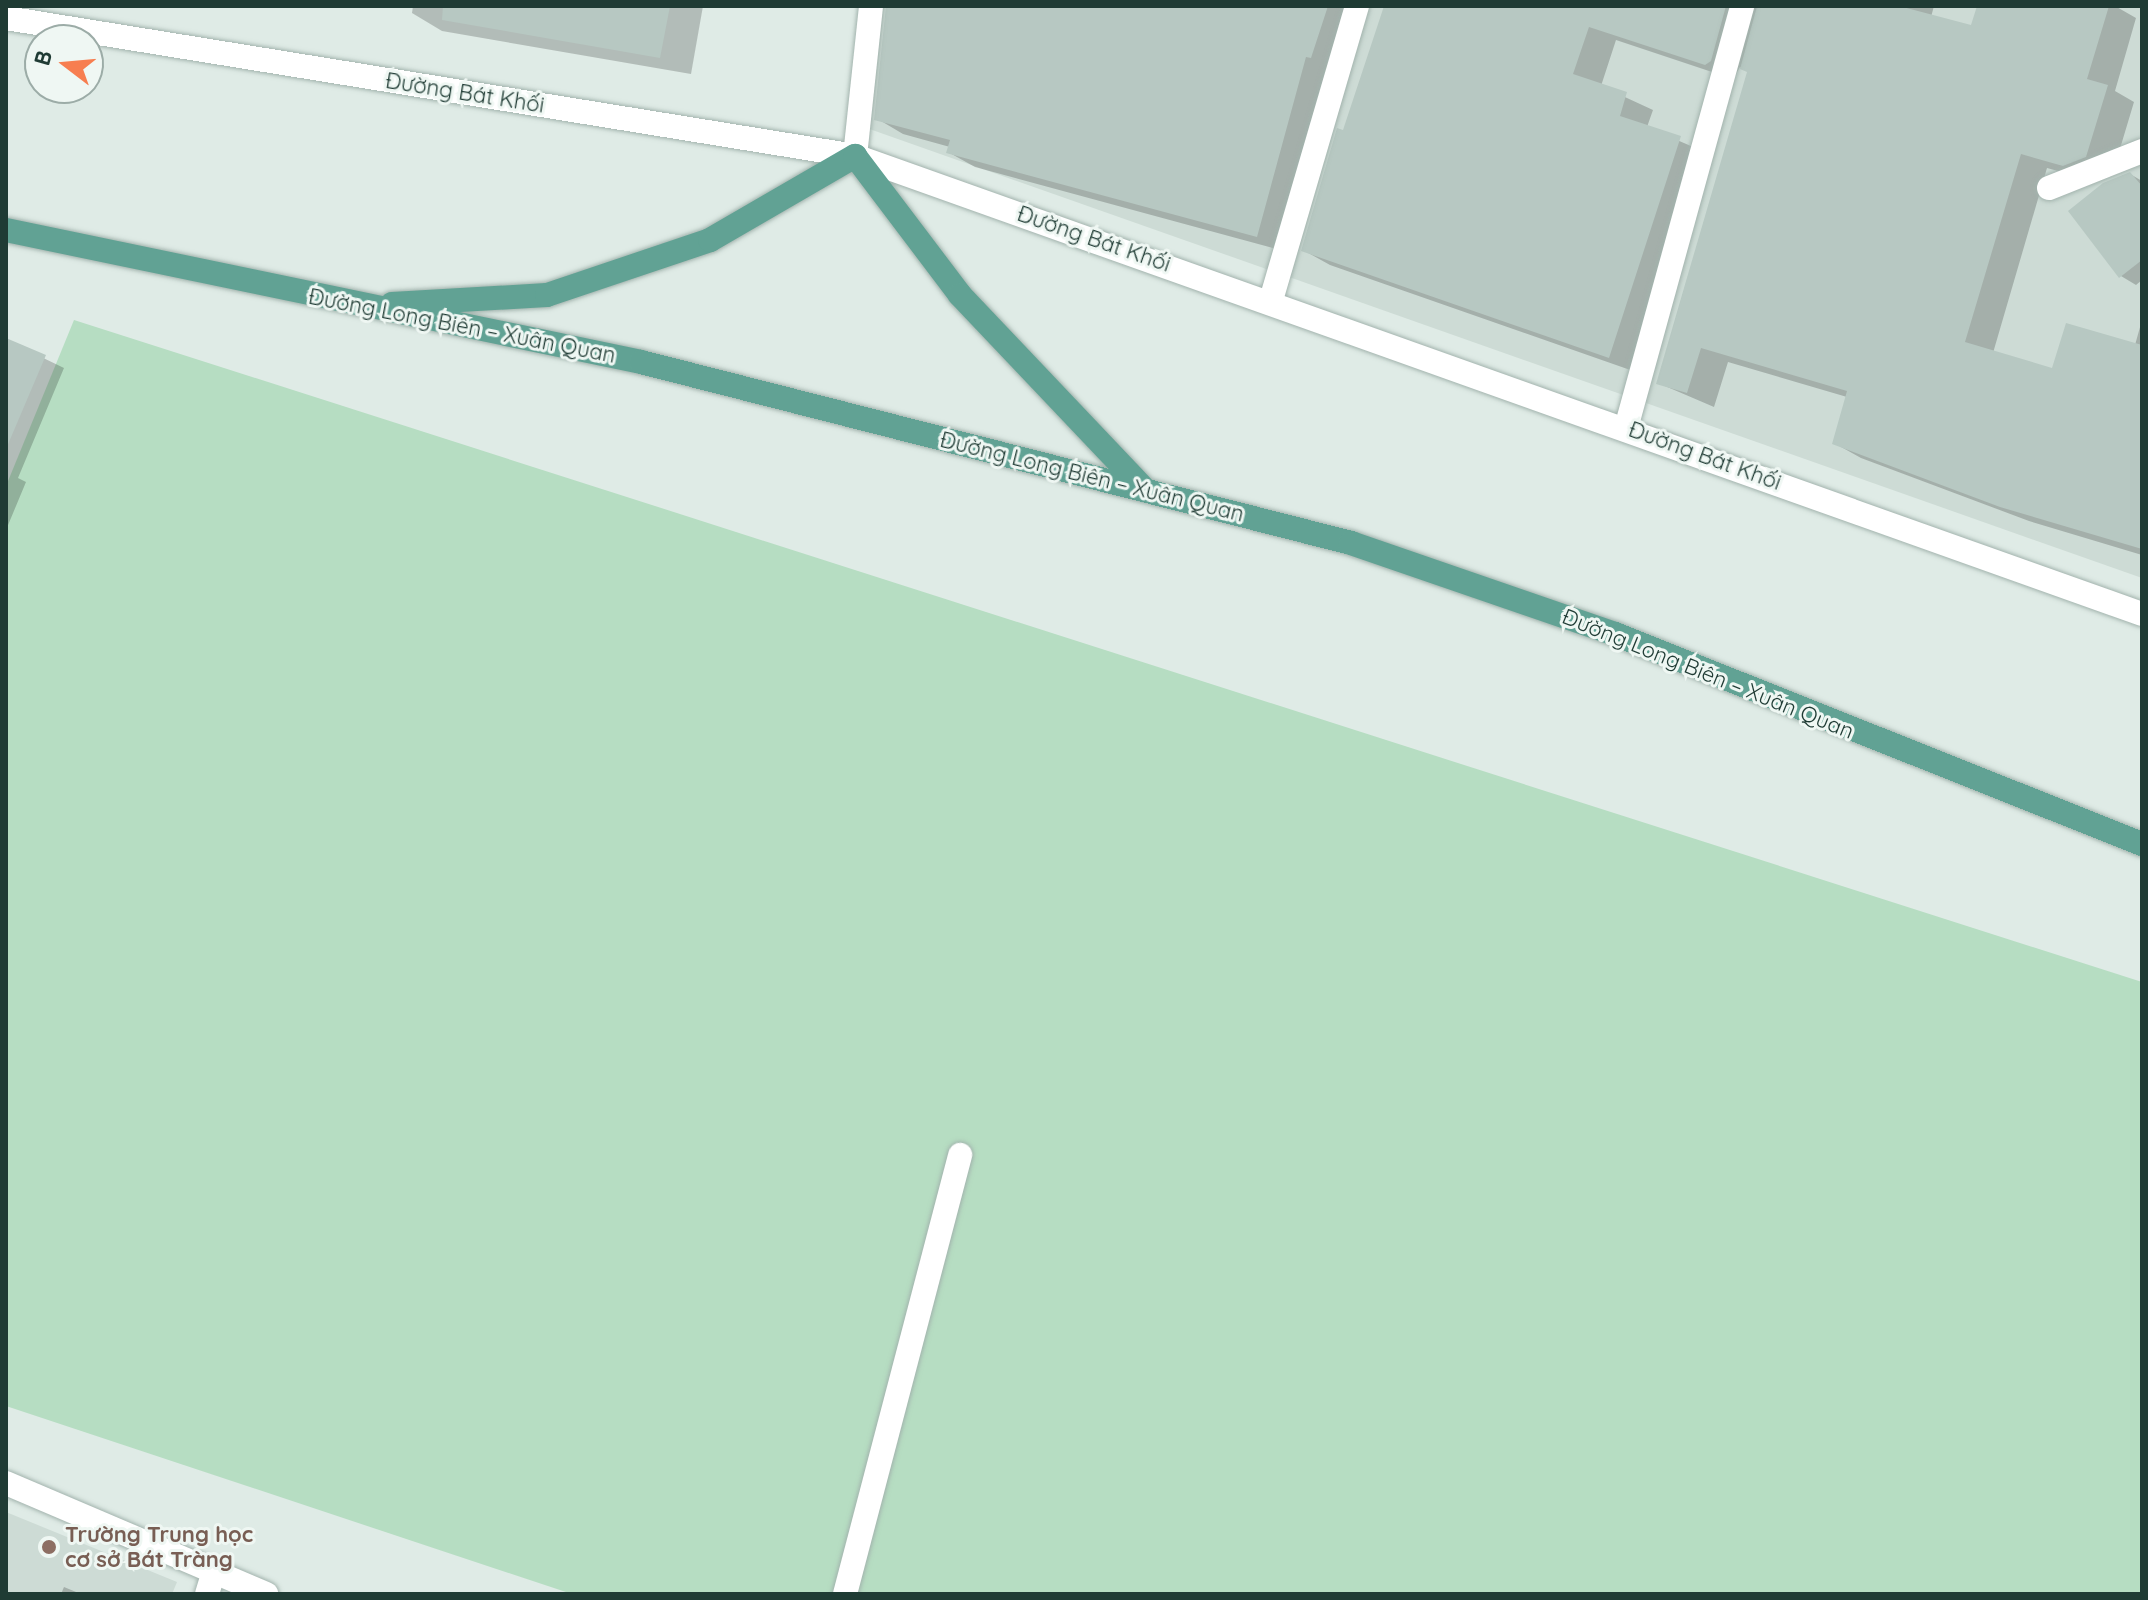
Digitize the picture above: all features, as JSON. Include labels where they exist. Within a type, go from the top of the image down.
[{"type":"main road","points":[[358,306],[547,295],[710,240],[855,156],[960,295],[1145,490]]},
{"type":"main road","name":"Đường Long Biên – Xuân Quan","points":[[6,230],[358,306],[641,362],[1351,543],[1615,634],[2142,844]]},
{"type":"street","points":[[855,156],[871,6]]},
{"type":"street","points":[[1271,300],[1357,6]]},
{"type":"street","points":[[1626,428],[1742,6]]},
{"type":"street","name":"Đường Bát Khối","points":[[6,18],[855,156],[1271,300],[2142,614]]},
{"type":"street","points":[[2049,188],[2142,151]]},
{"type":"street","points":[[845,1594],[960,1155]]},
{"type":"street","points":[[6,1483],[211,1582],[266,1594]]},
{"type":"shaded area","points":[[879,6],[2142,6],[2142,578],[861,126]]},
{"type":"shaded area","name":"Trường Trung học cơ sở Bát Tràng","points":[[6,1512],[177,1582],[172,1594],[6,1594]]},
{"type":"green space","points":[[74,320],[2142,982],[2142,1594],[572,1594],[6,1406],[6,486]]},
{"type":"building","points":[[443,6],[670,6],[660,58],[442,20]]},
{"type":"building","points":[[886,6],[1328,6],[1311,58],[1306,57],[1257,237],[946,153],[950,140],[874,120]]},
{"type":"building","points":[[1384,6],[1726,6],[1711,61],[1705,65],[1589,27],[1573,74],[1627,92],[1620,116],[1681,136],[1609,358],[1301,251],[1337,128],[1343,130]]},
{"type":"building","points":[[1757,6],[1899,6],[1971,25],[1977,6],[2109,6],[2087,79],[2108,85],[2086,157],[2063,166],[2021,154],[1965,342],[2052,368],[2066,323],[2142,345],[2142,549],[2000,507],[1832,444],[1847,391],[1701,348],[1687,393],[1656,384],[1747,72],[1740,69]]},
{"type":"building","points":[[2130,172],[2142,186],[2142,260],[2119,278],[2068,211],[2103,183]]},
{"type":"building","points":[[6,338],[46,355],[6,449]]},
{"type":"place","name":"Trường Trung học cơ sở Bát Tràng","points":[[49,1547]]}]
